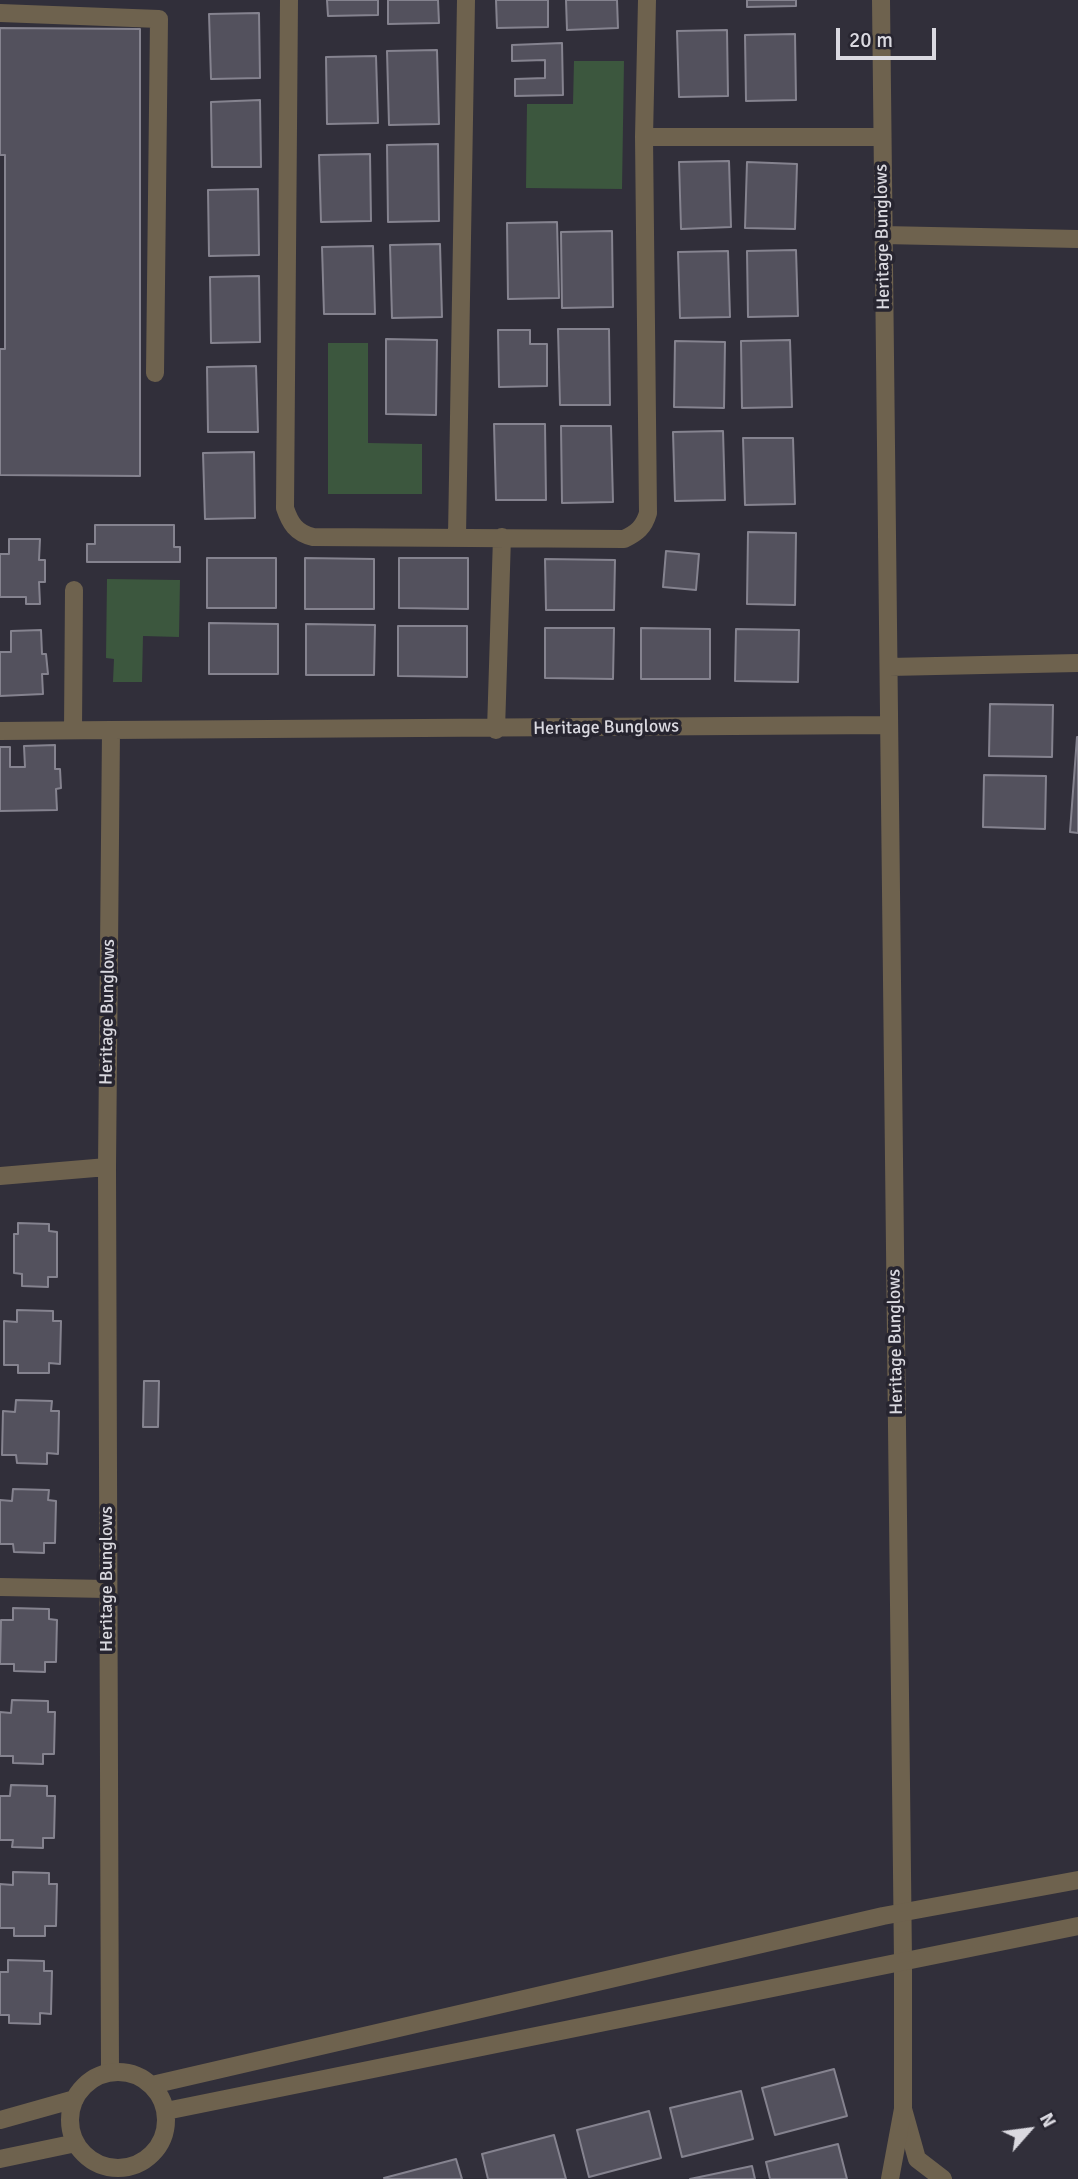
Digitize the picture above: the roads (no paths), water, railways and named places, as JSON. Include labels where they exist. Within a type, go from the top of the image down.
[{"type":"street","points":[[289,0],[285,508],[297,530],[313,537],[624,539],[636,533],[646,523],[648,513],[644,137],[647,0]]},
{"type":"street","points":[[457,536],[466,0]]},
{"type":"street","name":"Heritage Bunglows","points":[[881,0],[903,2109]]},
{"type":"street","points":[[0,13],[159,19],[155,373]]},
{"type":"street","points":[[644,137],[882,137]]},
{"type":"street","points":[[883,235],[1078,239]]},
{"type":"street","points":[[495,730],[502,537]]},
{"type":"street","points":[[73,730],[74,590]]},
{"type":"street","points":[[889,667],[1078,663]]},
{"type":"street","name":"Heritage Bunglows","points":[[110,2072],[107,1167],[111,730],[495,730],[890,725]]},
{"type":"street","points":[[0,731],[111,730]]},
{"type":"street","points":[[0,1176],[107,1167]]},
{"type":"street","points":[[0,1587],[107,1589]]},
{"type":"street","points":[[152,2085],[903,1913],[1078,1880]]},
{"type":"street","points":[[166,2111],[903,1959],[1078,1926]]},
{"type":"street","points":[[0,2120],[75,2099],[95,2077],[110,2072],[139,2076],[152,2085],[166,2111],[167,2126],[162,2141],[142,2171],[128,2168],[98,2171],[76,2143],[71,2129],[75,2099]]},
{"type":"street","points":[[890,2179],[903,2109]]},
{"type":"street","points":[[903,2109],[916,2159],[943,2179]]},
{"type":"street","points":[[0,2160],[76,2143]]}]
